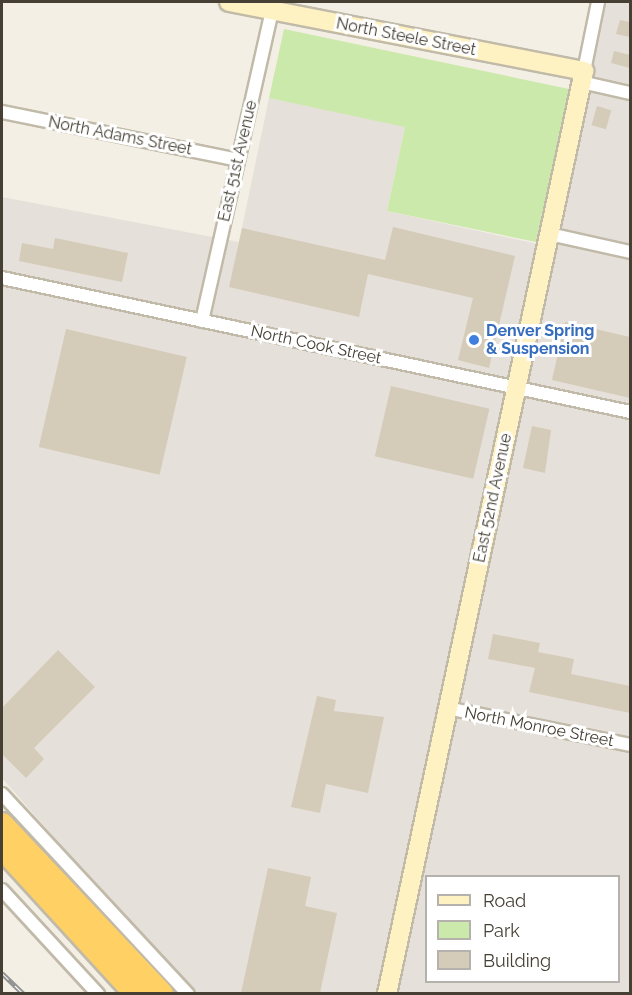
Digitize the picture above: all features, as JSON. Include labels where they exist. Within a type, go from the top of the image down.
[{"type":"highway","points":[[2,824],[162,993]]},
{"type":"highway","points":[[2,848],[136,993]]},
{"type":"street","name":"North Steele Street","points":[[229,2],[273,6],[582,77],[630,93]]},
{"type":"street","name":"East 52nd Avenue","points":[[387,993],[598,2]]},
{"type":"street","name":"East 51st Avenue","points":[[202,321],[273,6]]},
{"type":"street","name":"North Adams Street","points":[[2,112],[238,160]]},
{"type":"street","points":[[549,234],[630,252]]},
{"type":"street","name":"North Cook Street","points":[[2,278],[630,412]]},
{"type":"street","name":"North Monroe Street","points":[[447,708],[630,745]]},
{"type":"street","points":[[2,794],[188,993]]},
{"type":"street","points":[[2,890],[98,993]]},
{"type":"shaded area","points":[[606,2],[630,2],[630,993],[190,993],[2,778],[2,197],[239,242],[269,98],[405,126],[387,211],[556,248]]},
{"type":"green space","points":[[284,29],[569,89],[536,242],[387,211],[405,127],[269,98]]},
{"type":"building","points":[[620,20],[630,22],[630,37],[616,34]]},
{"type":"building","points":[[614,51],[630,55],[630,68],[611,63]]},
{"type":"building","points":[[597,106],[611,110],[606,129],[591,125]]},
{"type":"building","points":[[393,227],[515,256],[489,368],[458,360],[473,298],[368,274],[359,317],[229,287],[242,228],[385,260]]},
{"type":"building","points":[[55,238],[128,253],[122,282],[19,261],[22,243],[53,249]]},
{"type":"building","points":[[565,322],[630,337],[630,398],[552,380]]},
{"type":"building","points":[[66,329],[187,357],[160,475],[39,447]]},
{"type":"building","points":[[391,386],[489,409],[473,479],[375,456]]},
{"type":"building","points":[[532,426],[551,430],[545,473],[523,468]]},
{"type":"building","points":[[493,634],[540,643],[538,652],[574,659],[571,674],[630,686],[630,713],[529,692],[535,668],[488,659]]},
{"type":"building","points":[[58,650],[95,687],[34,748],[44,759],[26,778],[2,754],[2,708]]},
{"type":"building","points":[[317,696],[336,700],[334,711],[384,717],[368,793],[326,784],[320,813],[291,807]]},
{"type":"building","points":[[268,868],[311,877],[305,906],[337,913],[320,993],[241,993]]},
{"type":"railway","points":[[2,973],[24,994]]},
{"type":"place","name":"Denver Spring & Suspension","points":[[474,340]]}]
